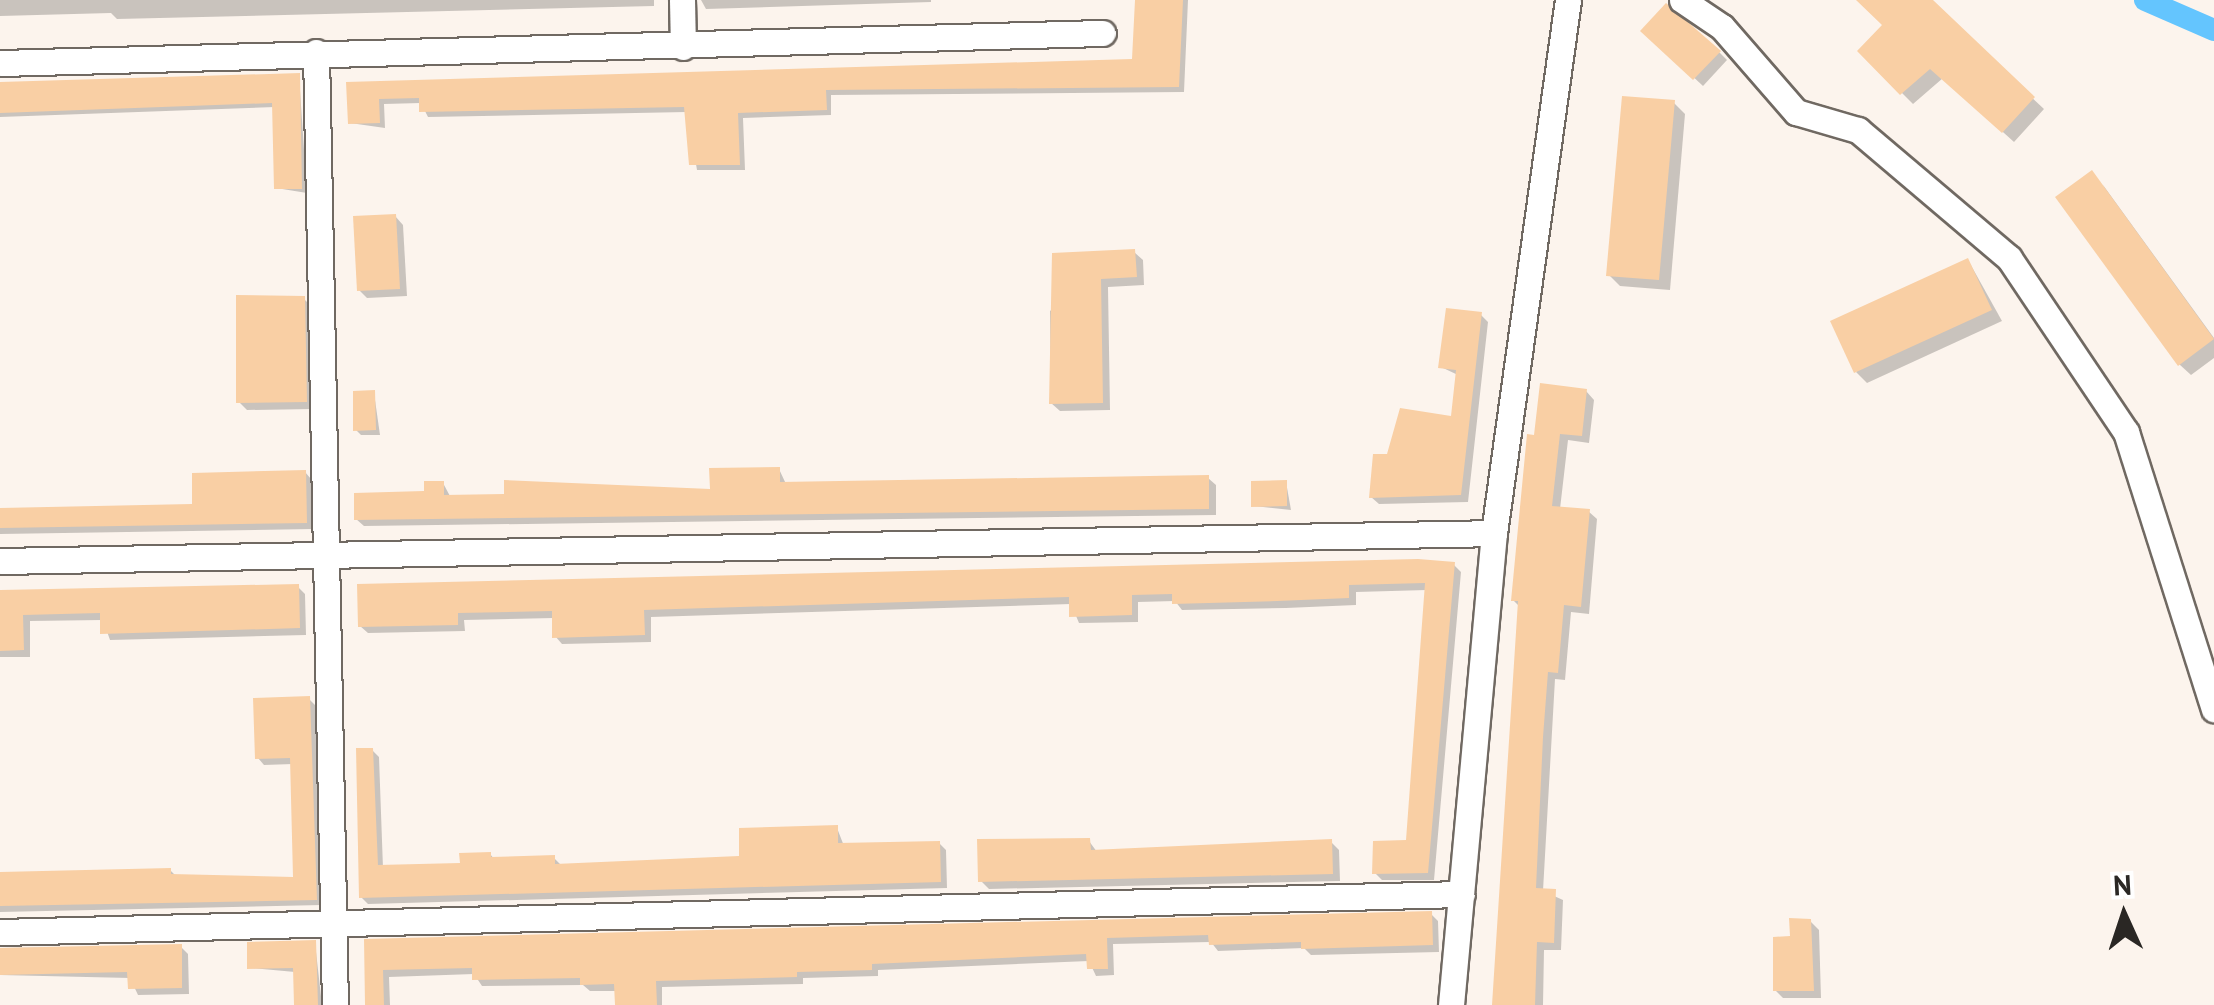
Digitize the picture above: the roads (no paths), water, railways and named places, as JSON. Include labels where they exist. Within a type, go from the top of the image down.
[{"type":"street","points":[[682,0],[684,47]]},
{"type":"street","points":[[1451,1005],[1494,532],[1568,0]]},
{"type":"street","points":[[1682,0],[1722,27],[1796,112],[1858,130],[2009,258],[2126,432],[2214,709]]},
{"type":"street","points":[[0,62],[1103,34]]},
{"type":"street","points":[[316,52],[336,1005]]},
{"type":"street","points":[[0,562],[1494,532]]},
{"type":"street","points":[[0,932],[1462,894]]},
{"type":"waterway","points":[[2145,0],[2214,30]]}]
